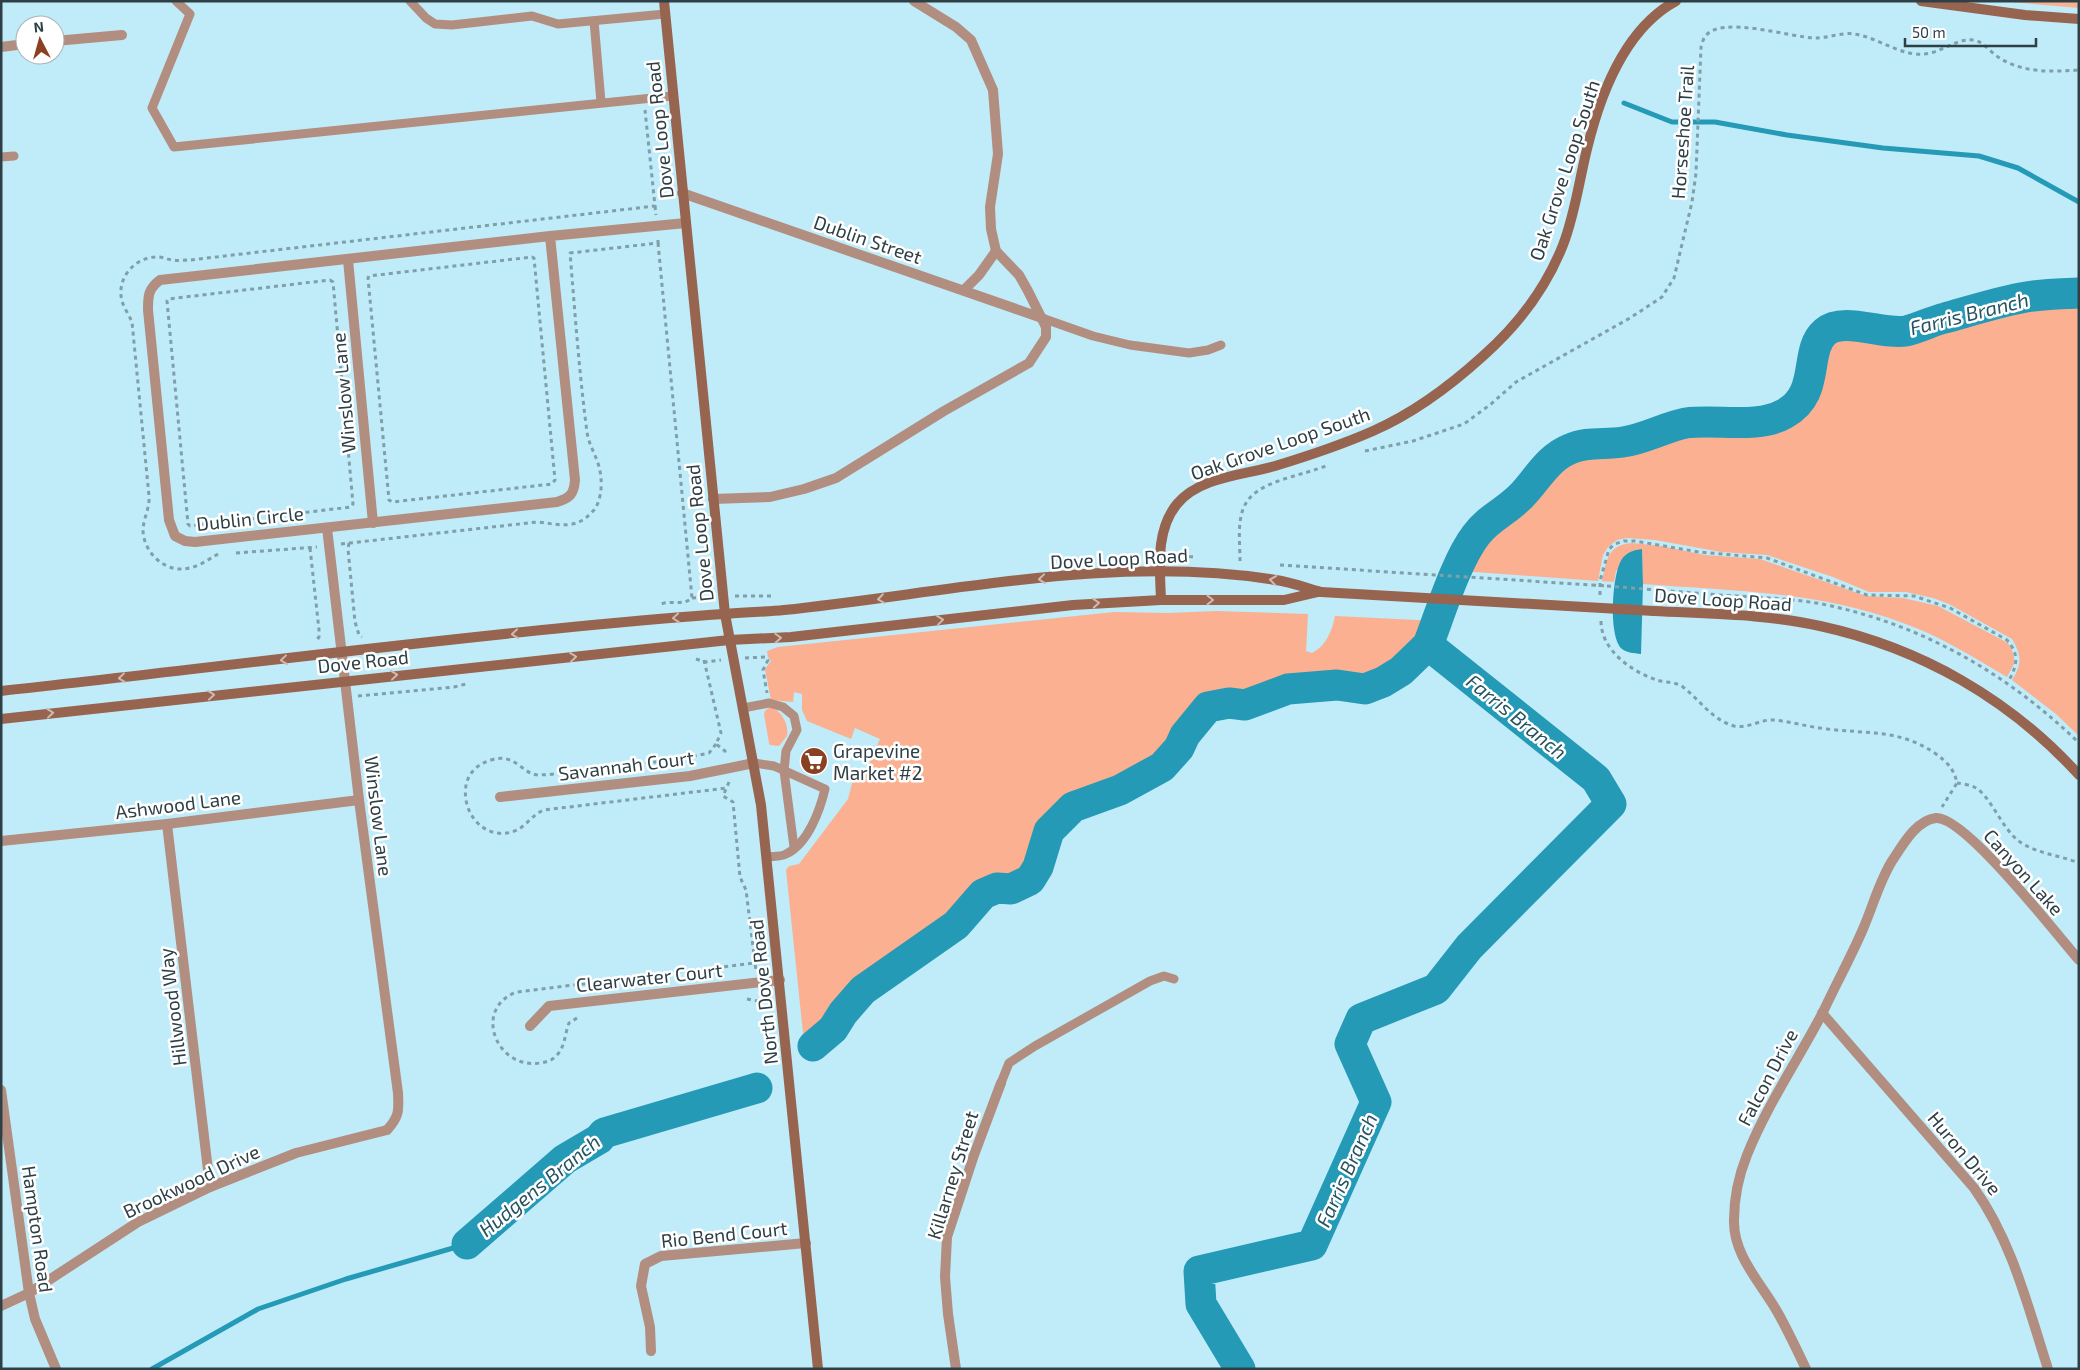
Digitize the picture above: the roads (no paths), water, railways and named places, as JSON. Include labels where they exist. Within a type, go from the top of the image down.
[{"type":"main road","name":"Dove Loop Road","points":[[664,1],[725,614],[771,612],[857,603],[998,583],[1111,572],[1160,570],[1210,572],[1278,580],[1321,592],[1735,616],[1819,626],[1894,647],[1968,683],[1990,697],[2042,737],[2079,775]]},
{"type":"main road","name":"Oak Grove Loop South","points":[[1161,600],[1160,556],[1168,520],[1176,506],[1186,495],[1221,479],[1272,466],[1326,449],[1397,420],[1461,376],[1493,347],[1514,324],[1534,299],[1551,273],[1564,243],[1597,115],[1625,51],[1646,24],[1667,6],[1676,1]]},
{"type":"main road","points":[[1921,1],[2025,15],[2079,19]]},
{"type":"main road","name":"Dove Loop Road","points":[[729,640],[811,635],[1073,605],[1161,600],[1284,600],[1321,592]]},
{"type":"main road","name":"Dove Road","points":[[1,691],[570,628],[725,614]]},
{"type":"main road","name":"North Dove Road","points":[[725,614],[754,763],[767,857],[818,1369]]},
{"type":"main road","name":"Dove Road","points":[[1,718],[729,640]]},
{"type":"street","points":[[713,500],[770,497],[804,489],[836,478],[944,411],[1029,363],[1046,337],[1046,327],[1019,275],[996,251],[991,229],[990,207],[998,154],[993,90],[971,40],[956,27],[914,1]]},
{"type":"street","points":[[65,41],[122,35]]},
{"type":"street","points":[[1,47],[15,45]]},
{"type":"street","name":"Dublin Street","points":[[682,193],[1042,318]]},
{"type":"street","name":"Dublin Circle","points":[[550,236],[575,480],[574,491],[569,498],[557,502],[195,542],[185,541],[175,536],[169,520],[148,296],[151,287],[160,280],[550,236],[686,224]]},
{"type":"street","points":[[964,290],[979,275],[996,251]]},
{"type":"street","name":"Winslow Lane","points":[[348,260],[373,523]]},
{"type":"street","name":"Winslow Lane","points":[[327,528],[359,800],[399,1108]]},
{"type":"street","name":"Savannah Court","points":[[500,797],[690,776],[754,763]]},
{"type":"street","name":"Ashwood Lane","points":[[1,841],[168,824],[359,800]]},
{"type":"street","name":"Canyon Lake","points":[[1935,818],[1952,823],[1982,848],[2079,960]]},
{"type":"street","name":"Falcon Drive","points":[[1806,1369],[1777,1311],[1749,1268],[1737,1241],[1733,1222],[1739,1182],[1760,1123],[1822,1013],[1863,929],[1879,884],[1893,859],[1920,825],[1935,818]]},
{"type":"street","name":"Hillwood Way","points":[[168,824],[210,1187]]},
{"type":"street","name":"Clearwater Court","points":[[530,1026],[549,1006],[780,980]]},
{"type":"street","name":"Huron Drive","points":[[1822,1013],[1974,1188],[1989,1208],[2003,1236],[2018,1276],[2048,1369]]},
{"type":"street","name":"Killarney Street","points":[[956,1369],[945,1277],[947,1237],[974,1155],[1001,1083]]},
{"type":"street","name":"Hampton Road","points":[[1,1090],[29,1293],[35,1319],[56,1369]]},
{"type":"street","name":"Brookwood Drive","points":[[1,1306],[29,1293],[138,1222],[210,1187],[296,1153],[387,1130],[396,1121],[399,1108]]},
{"type":"street","name":"Rio Bend Court","points":[[650,1351],[650,1327],[642,1286],[645,1264],[660,1256],[806,1243]]},
{"type":"lane","points":[[176,1],[190,14],[152,108],[174,147],[672,96]]},
{"type":"lane","points":[[410,1],[426,18],[435,24],[452,25],[532,16],[558,24],[665,14]]},
{"type":"lane","points":[[594,21],[601,102]]},
{"type":"lane","points":[[1,157],[14,156]]},
{"type":"lane","points":[[1042,318],[1093,336],[1130,345],[1189,353],[1208,350],[1221,344]]},
{"type":"lane","points":[[743,708],[769,703],[783,707],[794,716],[797,730],[786,751],[784,771],[794,848]]},
{"type":"lane","points":[[754,763],[774,766],[825,789],[821,808],[809,832],[786,854],[767,857]]},
{"type":"lane","points":[[1001,1083],[1009,1063],[1035,1046],[1150,981],[1164,976],[1174,978]]},
{"type":"water","points":[[1642,549],[1641,654],[1631,653],[1622,649],[1618,642],[1613,619],[1613,605],[1616,577],[1622,559],[1631,552]]},
{"type":"waterway","points":[[1624,103],[1672,122],[1715,122],[1787,135],[1883,148],[1979,156],[2018,168],[2079,202]]},
{"type":"waterway","name":"Farris Branch","points":[[1240,1369],[1201,1304],[1199,1271],[1312,1245],[1376,1102],[1350,1044],[1361,1019],[1436,989],[1469,947],[1611,804],[1596,779],[1428,645],[1455,573],[1476,535],[1486,524],[1517,500],[1556,457],[1570,449],[1583,445],[1631,440],[1686,423],[1762,421],[1774,419],[1784,414],[1796,406],[1803,395],[1808,384],[1818,340],[1825,332],[1833,328],[1852,326],[1886,331],[1906,331],[1940,319],[2011,300],[2050,294],[2079,293]]},
{"type":"waterway","name":"Hudgens Branch","points":[[813,1046],[833,1029],[843,1013],[863,990],[956,925],[983,894],[997,888],[1011,889],[1030,880],[1038,867],[1049,831],[1073,807],[1120,790],[1162,767],[1179,748],[1185,735],[1208,707],[1229,703],[1245,705],[1288,689],[1337,685],[1365,689],[1383,682],[1401,671],[1428,645]]},
{"type":"waterway","name":"Hudgens Branch","points":[[467,1244],[565,1159],[599,1139],[604,1133],[757,1088]]},
{"type":"waterway","points":[[152,1369],[258,1309],[346,1279],[467,1244]]},
{"type":"place","name":"Grapevine Market #2","points":[[814,761]]}]
